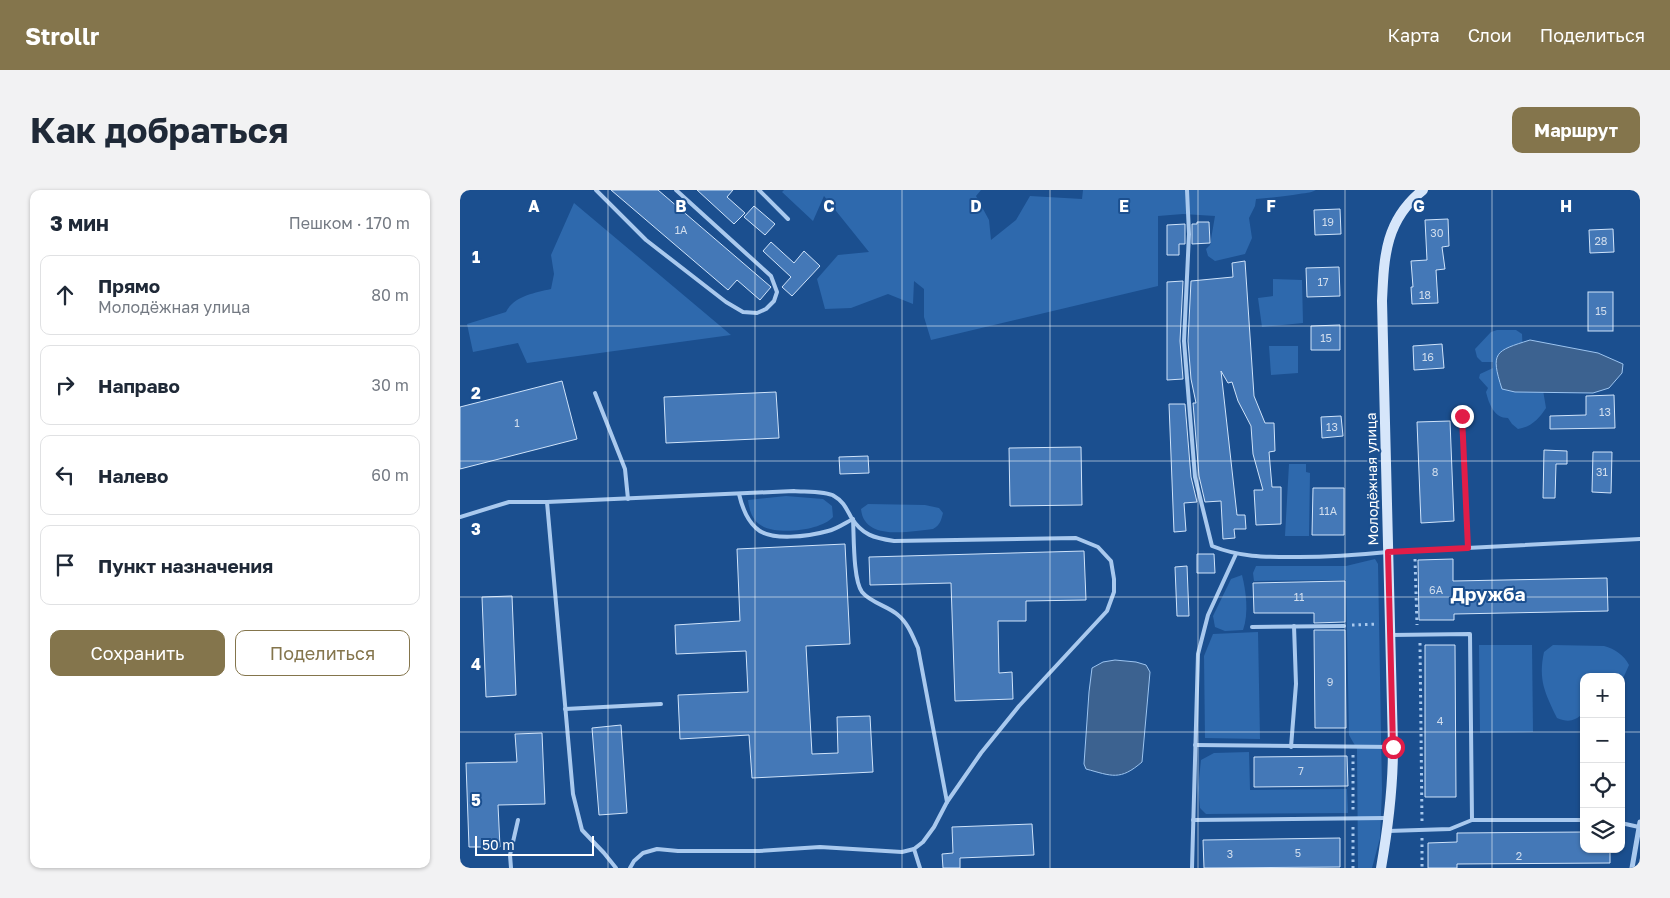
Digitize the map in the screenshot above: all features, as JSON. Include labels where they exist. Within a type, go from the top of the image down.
[{"type":"street","name":"Молодёжная улица","points":[[1381,868],[1388,830],[1393,747],[1382,311],[1383,270],[1386,244],[1396,222],[1412,199],[1422,190]]},
{"type":"street","points":[[1632,868],[1639,824]]},
{"type":"lane","points":[[596,190],[646,240],[726,302],[743,312],[757,313],[766,309],[774,301],[777,292],[772,276],[676,190]]},
{"type":"lane","points":[[759,190],[788,219]]},
{"type":"lane","points":[[1187,190],[1189,234],[1184,341],[1195,477],[1212,546],[1236,554],[1257,558],[1346,556],[1388,552],[1640,539]]},
{"type":"lane","points":[[595,393],[625,469],[628,499]]},
{"type":"lane","points":[[1462,416],[1468,548]]},
{"type":"lane","points":[[460,517],[509,502],[628,499],[794,491],[832,494],[844,503],[863,532],[876,538],[894,541],[1076,538],[1098,547],[1111,561],[1114,592],[1107,611],[1019,706],[981,753],[947,802],[934,827],[923,842],[914,849],[902,852],[820,847],[760,851],[678,851],[657,849],[643,853],[634,861],[630,868]]},
{"type":"lane","points":[[739,494],[742,506],[750,522],[757,530],[765,534],[776,536],[802,535],[829,531],[853,519]]},
{"type":"lane","points":[[547,502],[573,794],[582,830],[616,868]]},
{"type":"lane","points":[[853,519],[857,580],[863,592],[898,615],[910,631],[918,648],[947,802]]},
{"type":"lane","points":[[1192,868],[1198,654],[1208,615],[1236,554]]},
{"type":"lane","points":[[1291,747],[1296,684],[1294,626]]},
{"type":"lane","points":[[1252,627],[1344,626]]},
{"type":"lane","points":[[1391,635],[1470,634],[1472,820]]},
{"type":"lane","points":[[565,709],[661,704]]},
{"type":"lane","points":[[1196,745],[1393,747]]},
{"type":"lane","points":[[1194,820],[1389,818]]},
{"type":"lane","points":[[511,868],[510,855],[518,820]]},
{"type":"lane","points":[[1388,830],[1450,829],[1472,820],[1580,820]]},
{"type":"lane","points":[[1625,823],[1639,824]]},
{"type":"lane","points":[[914,849],[920,868]]},
{"type":"path","points":[[1415,551],[1416,622],[1420,635],[1422,868]]},
{"type":"path","points":[[1344,626],[1391,623]]},
{"type":"shaded area","points":[[784,190],[981,190],[976,196],[989,220],[991,240],[1016,220],[1030,196],[1082,199],[1083,190],[1316,190],[1256,199],[1249,218],[1252,238],[1245,254],[1215,261],[1208,256],[1206,249],[1210,245],[1215,216],[1183,214],[1158,216],[1158,286],[931,340],[924,317],[924,289],[914,281],[913,304],[888,294],[851,308],[825,309],[817,279],[838,255],[869,252],[824,196],[813,221],[782,192]]},
{"type":"shaded area","points":[[574,203],[731,335],[527,363],[518,343],[473,352],[467,324],[506,312],[519,299],[551,289],[554,274],[551,255]]},
{"type":"shaded area","points":[[1273,279],[1302,280],[1303,323],[1262,327],[1258,298],[1273,296]]},
{"type":"shaded area","points":[[1497,330],[1516,330],[1522,334],[1523,355],[1543,390],[1546,408],[1534,422],[1523,428],[1518,429],[1508,418],[1499,416],[1496,413],[1487,397],[1486,392],[1488,388],[1479,378],[1480,374],[1493,368],[1493,362],[1482,362],[1477,357],[1475,349],[1491,332]]},
{"type":"shaded area","points":[[1530,340],[1598,353],[1623,364],[1622,373],[1609,388],[1593,393],[1515,392],[1502,389],[1496,367],[1498,355],[1509,347]]},
{"type":"shaded area","points":[[1269,346],[1298,346],[1298,373],[1271,375]]},
{"type":"shaded area","points":[[1289,464],[1306,464],[1306,472],[1310,473],[1309,536],[1285,536]]},
{"type":"shaded area","points":[[786,496],[823,499],[832,506],[833,517],[827,522],[808,529],[786,531],[766,528],[754,519],[748,500]]},
{"type":"shaded area","points":[[868,504],[925,505],[939,508],[943,513],[940,522],[933,529],[890,532],[870,526],[864,519],[861,509]]},
{"type":"shaded area","points":[[1375,559],[1378,564],[1382,790],[1380,838],[1372,868],[1358,868],[1357,749],[1349,735],[1346,580],[1254,581],[1253,573],[1256,566],[1346,566]]},
{"type":"shaded area","points":[[1242,575],[1246,602],[1243,630],[1225,631],[1215,627],[1213,616],[1231,579]]},
{"type":"shaded area","points":[[1258,632],[1260,739],[1205,738],[1204,656],[1213,634]]},
{"type":"shaded area","points":[[1479,645],[1532,645],[1533,732],[1480,733]]},
{"type":"shaded area","points":[[1553,645],[1604,646],[1619,653],[1629,665],[1625,674],[1580,673],[1580,716],[1571,720],[1561,720],[1557,718],[1546,694],[1542,679],[1544,652]]},
{"type":"shaded area","points":[[1115,660],[1146,665],[1150,672],[1142,762],[1128,772],[1109,775],[1086,769],[1084,764],[1092,668],[1103,662]]},
{"type":"shaded area","points":[[1249,752],[1250,790],[1347,789],[1348,813],[1206,814],[1200,808],[1198,788],[1201,760],[1214,753]]},
{"type":"building","points":[[611,190],[658,190],[771,287],[760,300],[737,280],[728,290]]},
{"type":"building","points":[[697,190],[733,190],[727,197],[745,213],[734,224]]},
{"type":"building","points":[[754,206],[775,224],[765,235],[744,217]]},
{"type":"building","points":[[1340,209],[1341,234],[1315,235],[1314,210]]},
{"type":"building","points":[[1448,219],[1449,246],[1442,247],[1445,269],[1436,270],[1438,303],[1412,304],[1411,261],[1427,260],[1425,220]]},
{"type":"building","points":[[1197,222],[1209,222],[1210,243],[1192,244],[1192,224],[1197,224]]},
{"type":"building","points":[[1185,224],[1185,244],[1179,244],[1179,255],[1167,255],[1167,225]]},
{"type":"building","points":[[1613,229],[1614,252],[1590,253],[1589,230]]},
{"type":"building","points":[[771,242],[794,263],[804,251],[820,266],[792,296],[782,287],[791,277],[763,251]]},
{"type":"building","points":[[1245,261],[1254,396],[1265,423],[1274,423],[1275,451],[1269,452],[1272,487],[1281,487],[1281,524],[1256,525],[1254,490],[1263,490],[1253,454],[1251,426],[1238,401],[1232,382],[1228,383],[1221,371],[1237,515],[1245,515],[1246,529],[1234,529],[1235,538],[1223,539],[1221,501],[1205,502],[1199,476],[1193,403],[1196,403],[1191,379],[1188,341],[1191,281],[1233,277],[1232,263]]},
{"type":"building","points":[[1339,267],[1340,296],[1307,297],[1306,268]]},
{"type":"building","points":[[1183,281],[1180,341],[1183,379],[1167,380],[1167,282]]},
{"type":"building","points":[[1588,292],[1613,292],[1613,331],[1588,331]]},
{"type":"building","points":[[1340,325],[1340,350],[1311,350],[1311,326]]},
{"type":"building","points":[[1442,344],[1444,368],[1414,370],[1413,346]]},
{"type":"building","points":[[562,381],[577,439],[460,469],[460,407]]},
{"type":"building","points":[[776,392],[779,438],[666,443],[664,397]]},
{"type":"building","points":[[1614,395],[1615,428],[1550,429],[1550,416],[1586,415],[1586,396]]},
{"type":"building","points":[[1169,404],[1185,404],[1191,477],[1197,502],[1184,503],[1186,531],[1174,532]]},
{"type":"building","points":[[1341,416],[1343,436],[1322,438],[1321,417]]},
{"type":"building","points":[[1450,421],[1454,521],[1421,523],[1417,422]]},
{"type":"building","points":[[1081,447],[1082,505],[1010,506],[1009,448]]},
{"type":"building","points":[[1544,450],[1567,451],[1567,464],[1556,464],[1555,498],[1543,498]]},
{"type":"building","points":[[1593,452],[1612,452],[1611,493],[1592,492]]},
{"type":"building","points":[[868,456],[869,473],[840,474],[839,457]]},
{"type":"building","points":[[1313,488],[1344,488],[1344,535],[1312,535]]},
{"type":"building","points":[[845,544],[850,644],[806,646],[812,754],[838,753],[837,717],[870,716],[873,772],[752,778],[749,735],[680,739],[678,695],[748,692],[746,651],[676,654],[675,625],[740,621],[737,549]]},
{"type":"building","points":[[1084,551],[1086,600],[1026,601],[1026,621],[998,621],[999,673],[1012,672],[1013,699],[955,701],[951,583],[870,585],[869,557]]},
{"type":"building","points":[[1197,554],[1214,554],[1215,573],[1197,573]]},
{"type":"building","points":[[1453,559],[1453,581],[1607,578],[1608,611],[1454,614],[1454,620],[1419,620],[1418,560]]},
{"type":"building","points":[[1187,566],[1189,616],[1177,616],[1175,567]]},
{"type":"building","points":[[1345,581],[1345,622],[1314,623],[1314,613],[1254,613],[1253,583]]},
{"type":"building","points":[[512,596],[516,695],[486,697],[482,597]]},
{"type":"building","points":[[1314,630],[1345,630],[1346,728],[1315,728]]},
{"type":"building","points":[[1425,645],[1455,645],[1456,797],[1425,797]]},
{"type":"building","points":[[621,725],[627,813],[599,815],[592,728]]},
{"type":"building","points":[[542,733],[545,804],[498,805],[500,847],[469,847],[466,763],[517,762],[515,734]]},
{"type":"building","points":[[1347,756],[1348,786],[1254,787],[1254,757]]},
{"type":"building","points":[[1032,824],[1034,855],[960,858],[960,868],[943,868],[942,854],[953,853],[952,827]]},
{"type":"building","points":[[1580,832],[1580,853],[1610,853],[1610,863],[1457,864],[1457,868],[1428,868],[1428,843],[1457,842],[1457,833]]},
{"type":"building","points":[[1340,838],[1340,867],[1204,868],[1203,840]]},
{"type":"district","name":"Дружба","points":[[1488,594]]},
{"type":"route","points":[[1393,747],[1388,552],[1468,548],[1462,416]]}]
